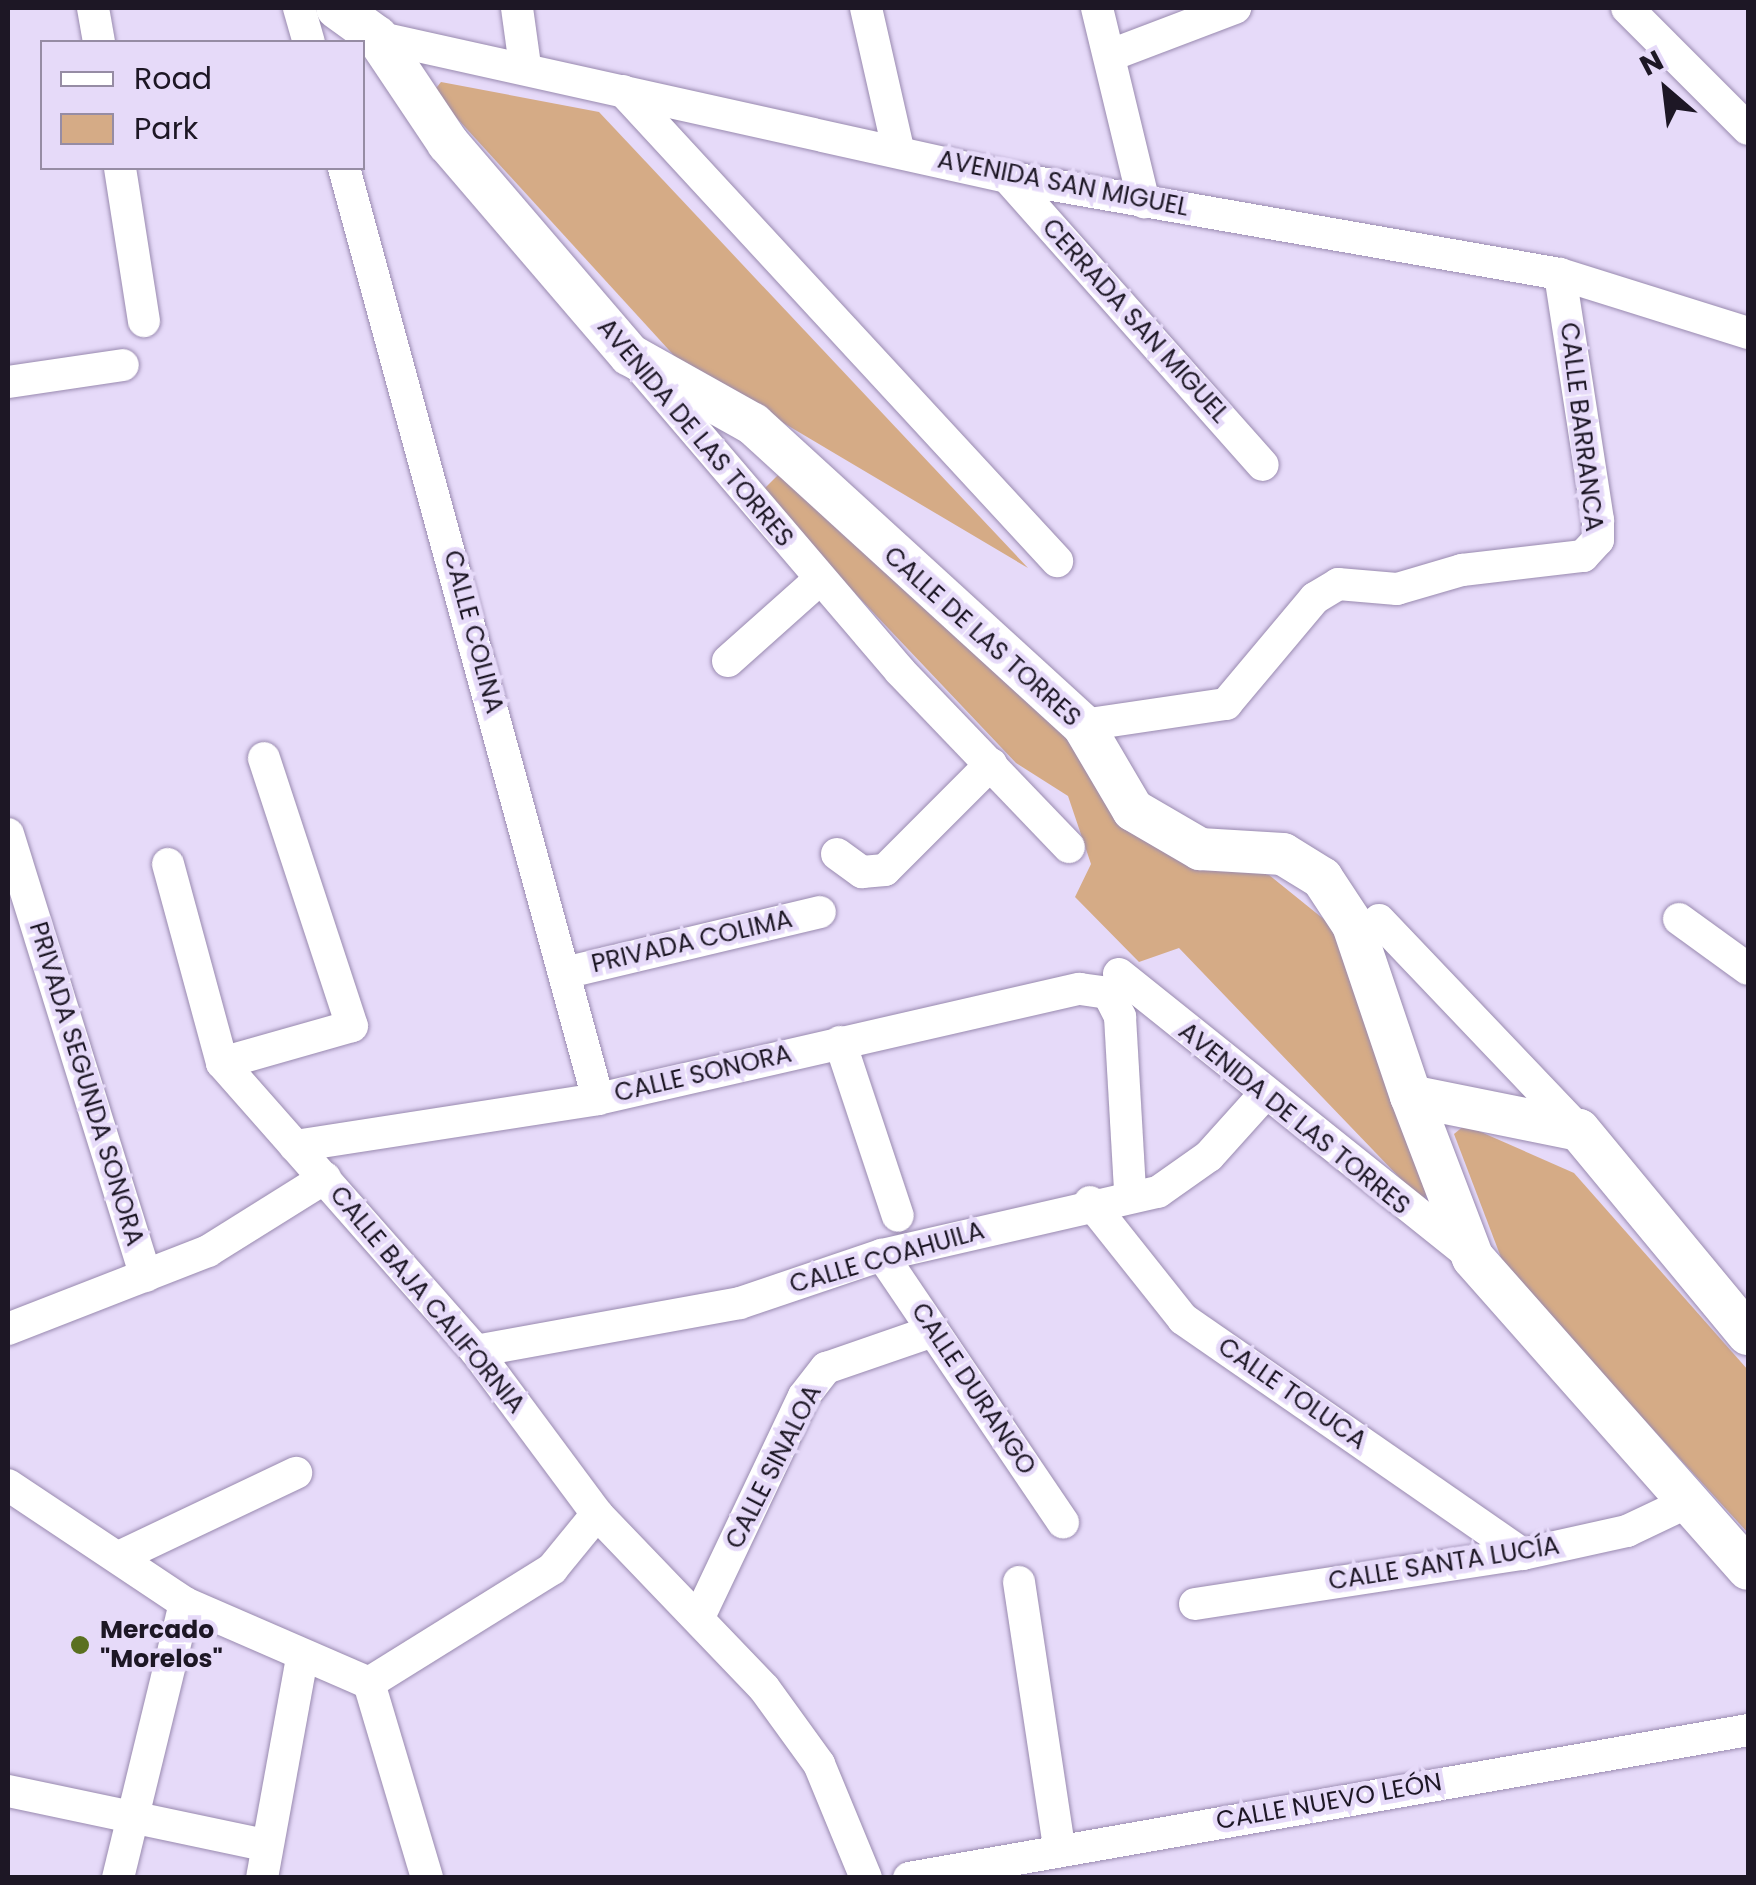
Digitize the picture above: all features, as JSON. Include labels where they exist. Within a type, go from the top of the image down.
[{"type":"street","points":[[94,8],[99,40]]},
{"type":"street","points":[[299,8],[308,40]]},
{"type":"street","name":"AVENIDA DE LAS TORRES","points":[[337,8],[377,37],[448,143],[820,580],[1068,846]]},
{"type":"street","points":[[516,8],[525,66]]},
{"type":"street","points":[[866,8],[898,149]]},
{"type":"street","points":[[1097,8],[1144,202]]},
{"type":"street","points":[[1111,54],[1235,8]]},
{"type":"street","points":[[1627,8],[1748,129]]},
{"type":"street","name":"AVENIDA SAN MIGUEL","points":[[377,37],[898,149],[1006,177],[1560,274],[1748,333]]},
{"type":"street","points":[[622,91],[1057,561]]},
{"type":"street","points":[[120,170],[144,320]]},
{"type":"street","name":"CALLE COLINA","points":[[345,170],[598,1098]]},
{"type":"street","name":"CERRADA SAN MIGUEL","points":[[1006,177],[1263,465]]},
{"type":"street","name":"CALLE BARRANCA","points":[[1082,724],[1226,704],[1315,598],[1338,584],[1397,589],[1462,570],[1583,556],[1598,540],[1598,520],[1560,274]]},
{"type":"street","name":"CALLE DE LAS TORRES","points":[[630,355],[753,424],[1082,724],[1133,810],[1167,836],[1200,849],[1283,854],[1322,878],[1353,925],[1411,1096]]},
{"type":"street","points":[[8,382],[122,365]]},
{"type":"street","points":[[728,661],[820,580]]},
{"type":"street","points":[[168,864],[222,1063],[352,1026],[264,758]]},
{"type":"street","points":[[837,854],[862,872],[885,870],[991,764]]},
{"type":"street","name":"PRIVADA SEGUNDA SONORA","points":[[8,834],[146,1276]]},
{"type":"street","name":"PRIVADA COLIMA","points":[[564,973],[820,912]]},
{"type":"street","points":[[1679,919],[1748,969]]},
{"type":"street","points":[[1379,920],[1580,1130],[1748,1334]]},
{"type":"street","points":[[1114,983],[1120,1017],[1130,1193]]},
{"type":"street","name":"AVENIDA DE LAS TORRES","points":[[1114,983],[1473,1258],[1748,1569]]},
{"type":"street","name":"CALLE SONORA","points":[[295,1146],[598,1098],[1114,983]]},
{"type":"street","points":[[840,1042],[898,1216]]},
{"type":"street","name":"CALLE BAJA CALIFORNIA","points":[[222,1063],[476,1350],[597,1514],[700,1615],[819,1764],[866,1878]]},
{"type":"street","name":"CALLE COAHUILA","points":[[476,1350],[740,1304],[882,1255],[1090,1202],[1130,1193],[1158,1192],[1184,1176],[1262,1096]]},
{"type":"street","points":[[1411,1096],[1580,1130]]},
{"type":"street","name":"AVENIDA DE LAS TORRES","points":[[1411,1096],[1473,1258]]},
{"type":"street","points":[[8,1329],[146,1276],[262,1224],[324,1178]]},
{"type":"street","name":"CALLE TOLUCA","points":[[1090,1202],[1183,1318],[1523,1554]]},
{"type":"street","name":"CALLE DURANGO","points":[[882,1255],[1064,1522]]},
{"type":"street","name":"CALLE SINALOA","points":[[700,1615],[804,1396],[826,1368],[933,1331]]},
{"type":"street","points":[[121,1556],[296,1473]]},
{"type":"street","points":[[8,1485],[121,1556],[185,1603],[302,1658],[369,1683]]},
{"type":"street","name":"CALLE SANTA LUCÍA","points":[[1195,1604],[1523,1554],[1627,1530],[1688,1502]]},
{"type":"street","points":[[369,1683],[552,1569],[597,1514]]},
{"type":"street","points":[[1018,1582],[1059,1848]]},
{"type":"street","points":[[118,1878],[185,1603]]},
{"type":"street","points":[[8,1791],[133,1812],[264,1861],[302,1658]]},
{"type":"street","points":[[369,1683],[427,1878]]},
{"type":"street","name":"CALLE NUEVO LEÓN","points":[[909,1878],[1059,1848],[1748,1730]]},
{"type":"green space","points":[[441,82],[599,112],[1028,568],[679,361],[433,92]]},
{"type":"green space","points":[[784,469],[841,533],[1080,736],[1164,847],[1269,875],[1331,925],[1433,1186],[1422,1201],[1179,948],[1139,962],[1075,897],[1091,864],[1068,796],[1016,763],[760,493]]},
{"type":"green space","points":[[1465,1125],[1574,1173],[1748,1370],[1748,1533],[1505,1268],[1454,1134]]},
{"type":"place","name":"Mercado \"Morelos\"","points":[[80,1645]]}]
